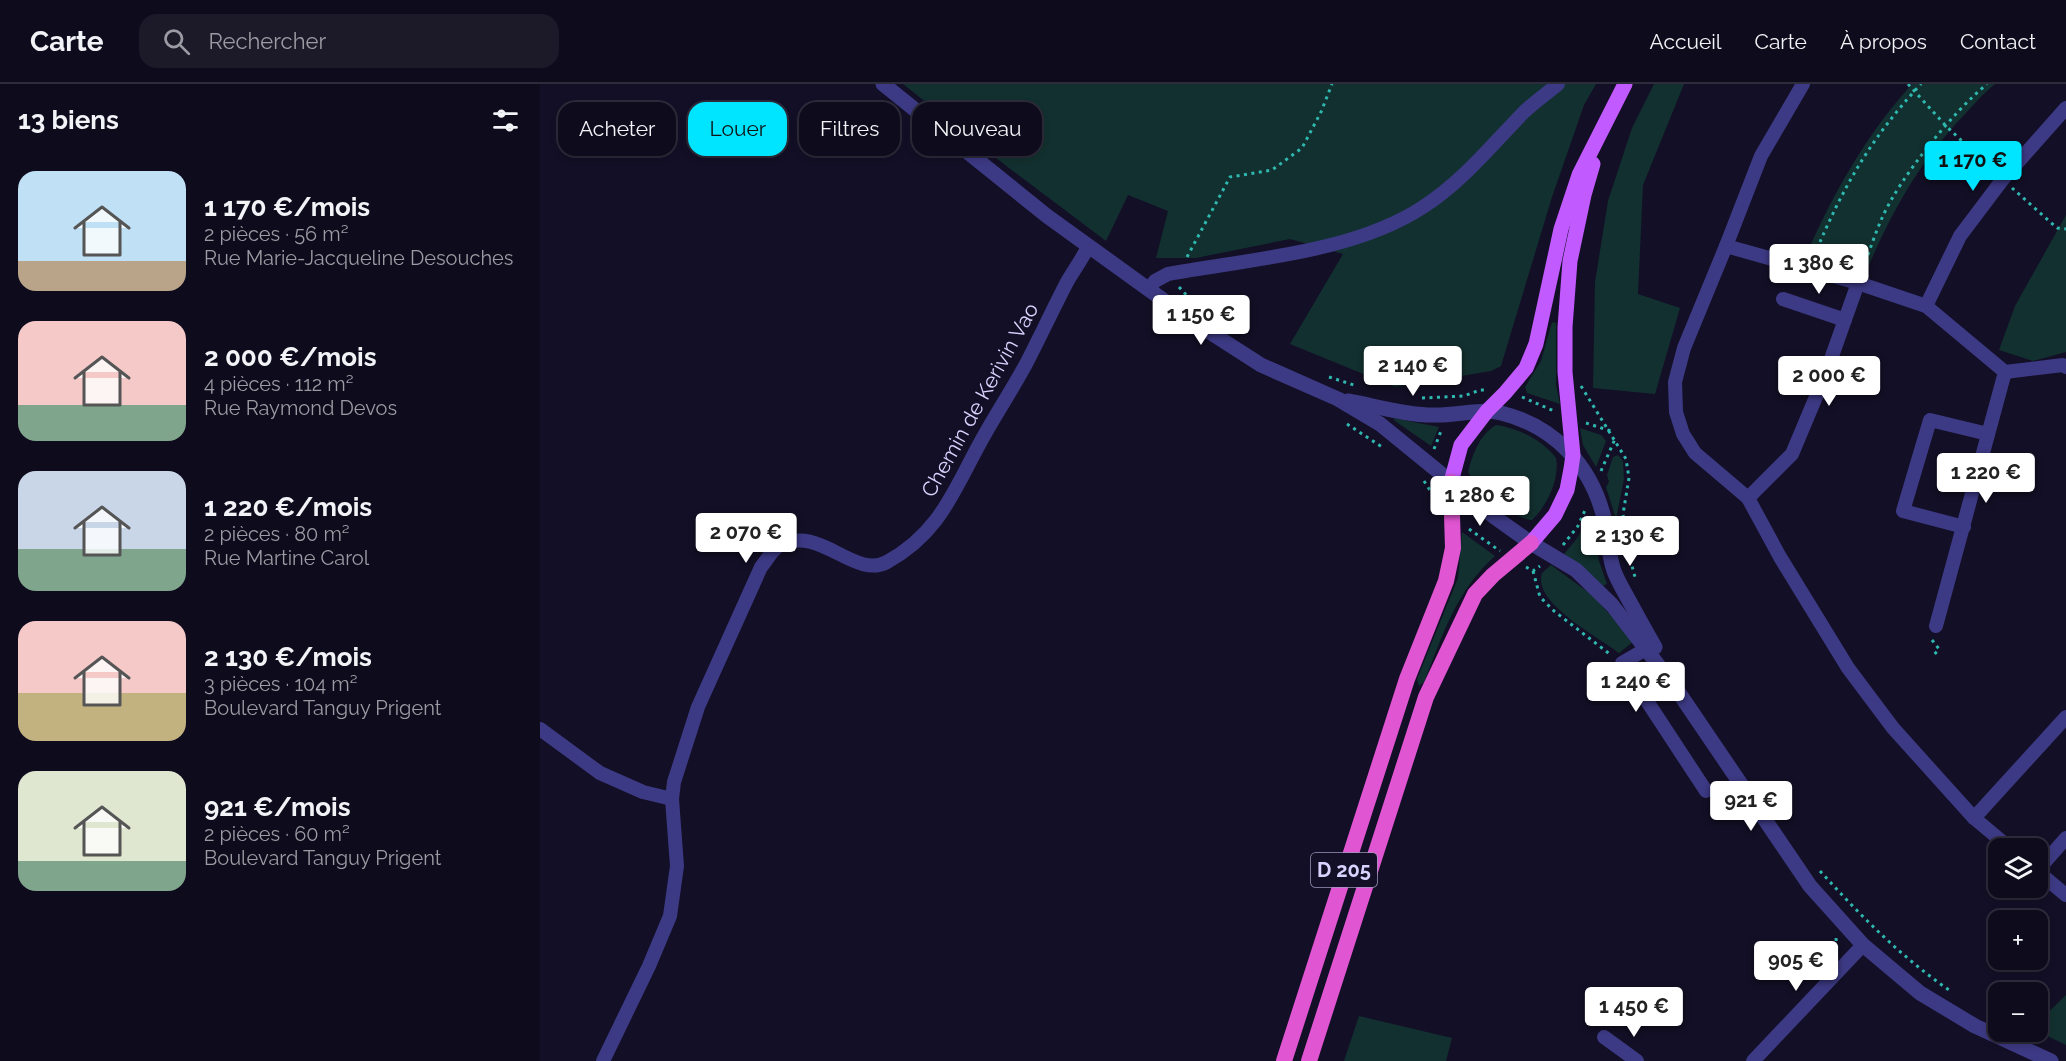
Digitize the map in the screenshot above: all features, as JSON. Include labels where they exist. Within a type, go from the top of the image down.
[{"type":"highway","name":"D 205","points":[[1284,1061],[1407,679],[1446,581],[1453,548],[1451,482]]},
{"type":"highway","name":"D 205","points":[[1309,1061],[1426,697],[1475,594],[1493,575],[1531,543]]},
{"type":"main road","points":[[1451,482],[1461,446],[1487,411],[1526,368],[1536,344],[1560,229],[1579,176],[1625,84]]},
{"type":"main road","points":[[1531,543],[1555,515],[1567,490],[1573,455],[1565,372],[1565,327],[1570,261],[1584,195],[1604,127]]},
{"type":"street","points":[[883,84],[1088,247],[1191,320],[1261,365],[1338,399],[1380,424],[1493,516],[1531,543],[1576,570],[1612,605],[1646,649],[1677,690],[1741,788],[1810,886],[1863,945],[1920,993],[1975,1026],[2051,1061]]},
{"type":"street","points":[[1148,289],[1155,281],[1174,273],[1330,246],[1387,226],[1423,207],[1470,170],[1525,112],[1558,84]]},
{"type":"street","points":[[1803,84],[1761,156],[1684,348],[1675,382],[1676,412],[1683,434],[1695,453],[1748,498],[1780,557],[1848,668],[1893,728],[1974,818],[1998,838]]},
{"type":"street","points":[[1926,306],[1960,236],[2003,179],[2066,108]]},
{"type":"street","points":[[1726,246],[1858,283],[1926,306],[2005,372],[2065,365]]},
{"type":"street","name":"Chemin de Kerivin Vao","points":[[603,1061],[649,966],[670,916],[677,866],[672,799],[674,782],[698,707],[762,567],[778,547],[801,540],[819,544],[855,561],[869,565],[884,564],[926,532],[946,508],[1088,247]]},
{"type":"street","points":[[1748,498],[1792,454],[1858,283]]},
{"type":"street","points":[[1784,299],[1845,320]]},
{"type":"street","points":[[1936,626],[2005,372]]},
{"type":"street","points":[[1338,399],[1404,412],[1434,415],[1487,411],[1501,413],[1527,422],[1549,435],[1573,455],[1586,472],[1598,497],[1614,572],[1677,690]]},
{"type":"street","points":[[1964,527],[1903,511],[1930,420],[1989,434]]},
{"type":"street","points":[[1646,649],[1622,663],[1706,792]]},
{"type":"street","points":[[1974,818],[2066,717]]},
{"type":"street","points":[[540,729],[600,773],[643,792],[672,799]]},
{"type":"street","points":[[2048,858],[2066,838]]},
{"type":"street","points":[[2048,880],[2066,895]]},
{"type":"street","points":[[1753,1061],[1863,945]]},
{"type":"street","points":[[1604,1037],[1637,1061]]},
{"type":"path","points":[[1196,305],[1174,273],[1230,177],[1272,170],[1302,148],[1321,112],[1332,84]]},
{"type":"path","points":[[1908,84],[1946,126],[2003,179],[2057,228],[2066,229]]},
{"type":"path","points":[[1808,269],[1857,165],[1892,116],[1921,84]]},
{"type":"path","points":[[1858,283],[1883,216],[1896,192],[1946,126],[1987,84]]},
{"type":"path","points":[[1323,375],[1365,388]]},
{"type":"path","points":[[1578,381],[1626,459],[1629,478],[1623,514],[1626,544],[1636,581]]},
{"type":"path","points":[[1420,398],[1464,396],[1439,434],[1426,483]]},
{"type":"path","points":[[1569,417],[1611,432]]},
{"type":"path","points":[[1533,571],[1540,597],[1554,611],[1622,663]]},
{"type":"path","points":[[1933,656],[1939,649]]},
{"type":"path","points":[[1813,863],[1865,921],[1911,962],[1950,992]]},
{"type":"green space","points":[[903,84],[1596,84],[1584,105],[1552,197],[1501,366],[1491,371],[1395,387],[1290,344],[1343,254],[1290,239],[1196,258],[1156,258],[1168,211],[1128,195],[1106,241],[994,156],[1042,156],[1042,102],[926,102]]},
{"type":"green space","points":[[1654,84],[1684,84],[1643,185],[1638,294],[1680,308],[1655,394],[1593,388],[1595,282],[1608,201],[1632,128]]},
{"type":"green space","points":[[1912,84],[1995,84],[1949,131],[1934,150],[1908,188],[1866,272],[1808,251],[1853,163]]},
{"type":"green space","points":[[2066,215],[2066,352],[2033,361],[1999,350],[2015,306]]},
{"type":"green space","points":[[1552,322],[1556,323],[1556,385],[1560,404],[1527,393],[1525,387],[1541,361]]},
{"type":"green space","points":[[1393,418],[1439,427],[1431,446],[1395,421]]},
{"type":"green space","points":[[1496,425],[1529,436],[1556,458],[1556,475],[1551,492],[1543,507],[1532,520],[1516,515],[1497,502],[1479,486],[1468,472],[1481,439]]},
{"type":"green space","points":[[1580,428],[1601,435],[1606,441],[1596,467],[1583,445]]},
{"type":"green space","points":[[1618,455],[1623,461],[1624,479],[1616,519],[1606,487],[1613,457]]},
{"type":"green space","points":[[1587,522],[1592,524],[1599,561],[1607,584],[1603,586],[1582,566],[1564,554]]},
{"type":"green space","points":[[1462,532],[1495,556],[1482,569],[1460,599],[1424,682],[1419,686],[1417,679],[1458,578]]},
{"type":"green space","points":[[1551,565],[1592,595],[1634,641],[1619,653],[1569,618],[1547,596],[1542,584],[1542,573]]},
{"type":"green space","points":[[2066,995],[2066,1045],[2048,1036],[2048,1012]]},
{"type":"green space","points":[[1359,1016],[1452,1038],[1446,1061],[1344,1061]]}]
